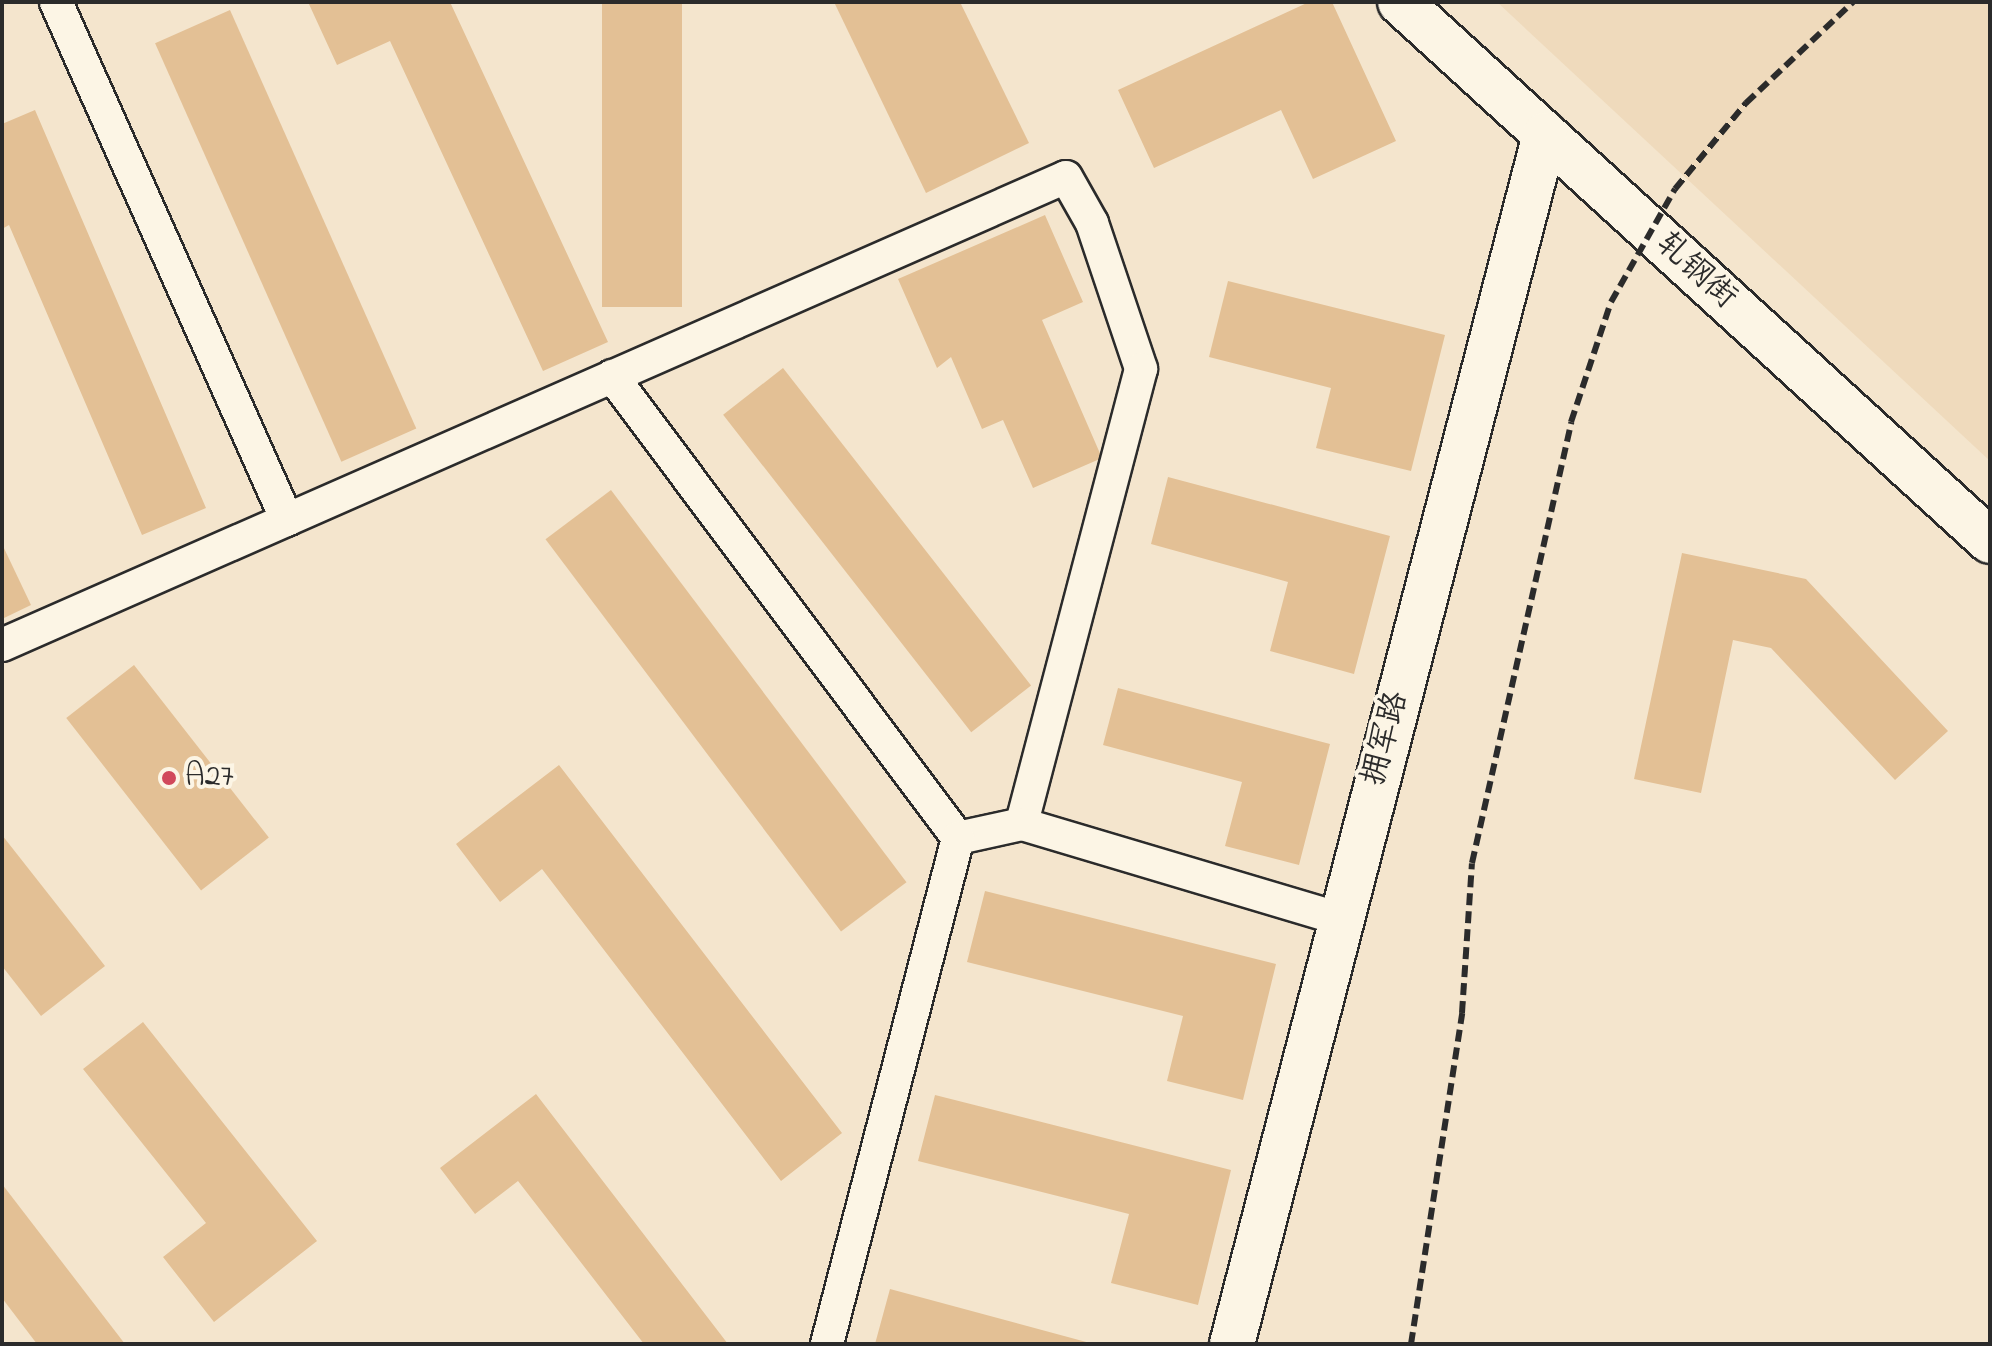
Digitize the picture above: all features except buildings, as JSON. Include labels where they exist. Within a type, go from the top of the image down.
[{"type":"main road","name":"轧钢街","points":[[1400,2],[1990,541]]},
{"type":"main road","name":"拥军路","points":[[1232,1344],[1545,135]]},
{"type":"street","points":[[56,2],[287,520]]},
{"type":"street","points":[[2,645],[1066,177],[1092,223],[1141,369],[1022,824]]},
{"type":"street","points":[[612,376],[958,838]]},
{"type":"street","points":[[958,838],[1022,824],[1340,919]]},
{"type":"street","points":[[827,1344],[958,838]]},
{"type":"shaded area","points":[[1497,2],[1990,2],[1990,461]]},
{"type":"railway","points":[[1411,1344],[1462,1013],[1472,863],[1571,422],[1611,302],[1675,189],[1746,103],[1853,2]]},
{"type":"place","name":"A27","points":[[169,778]]}]
